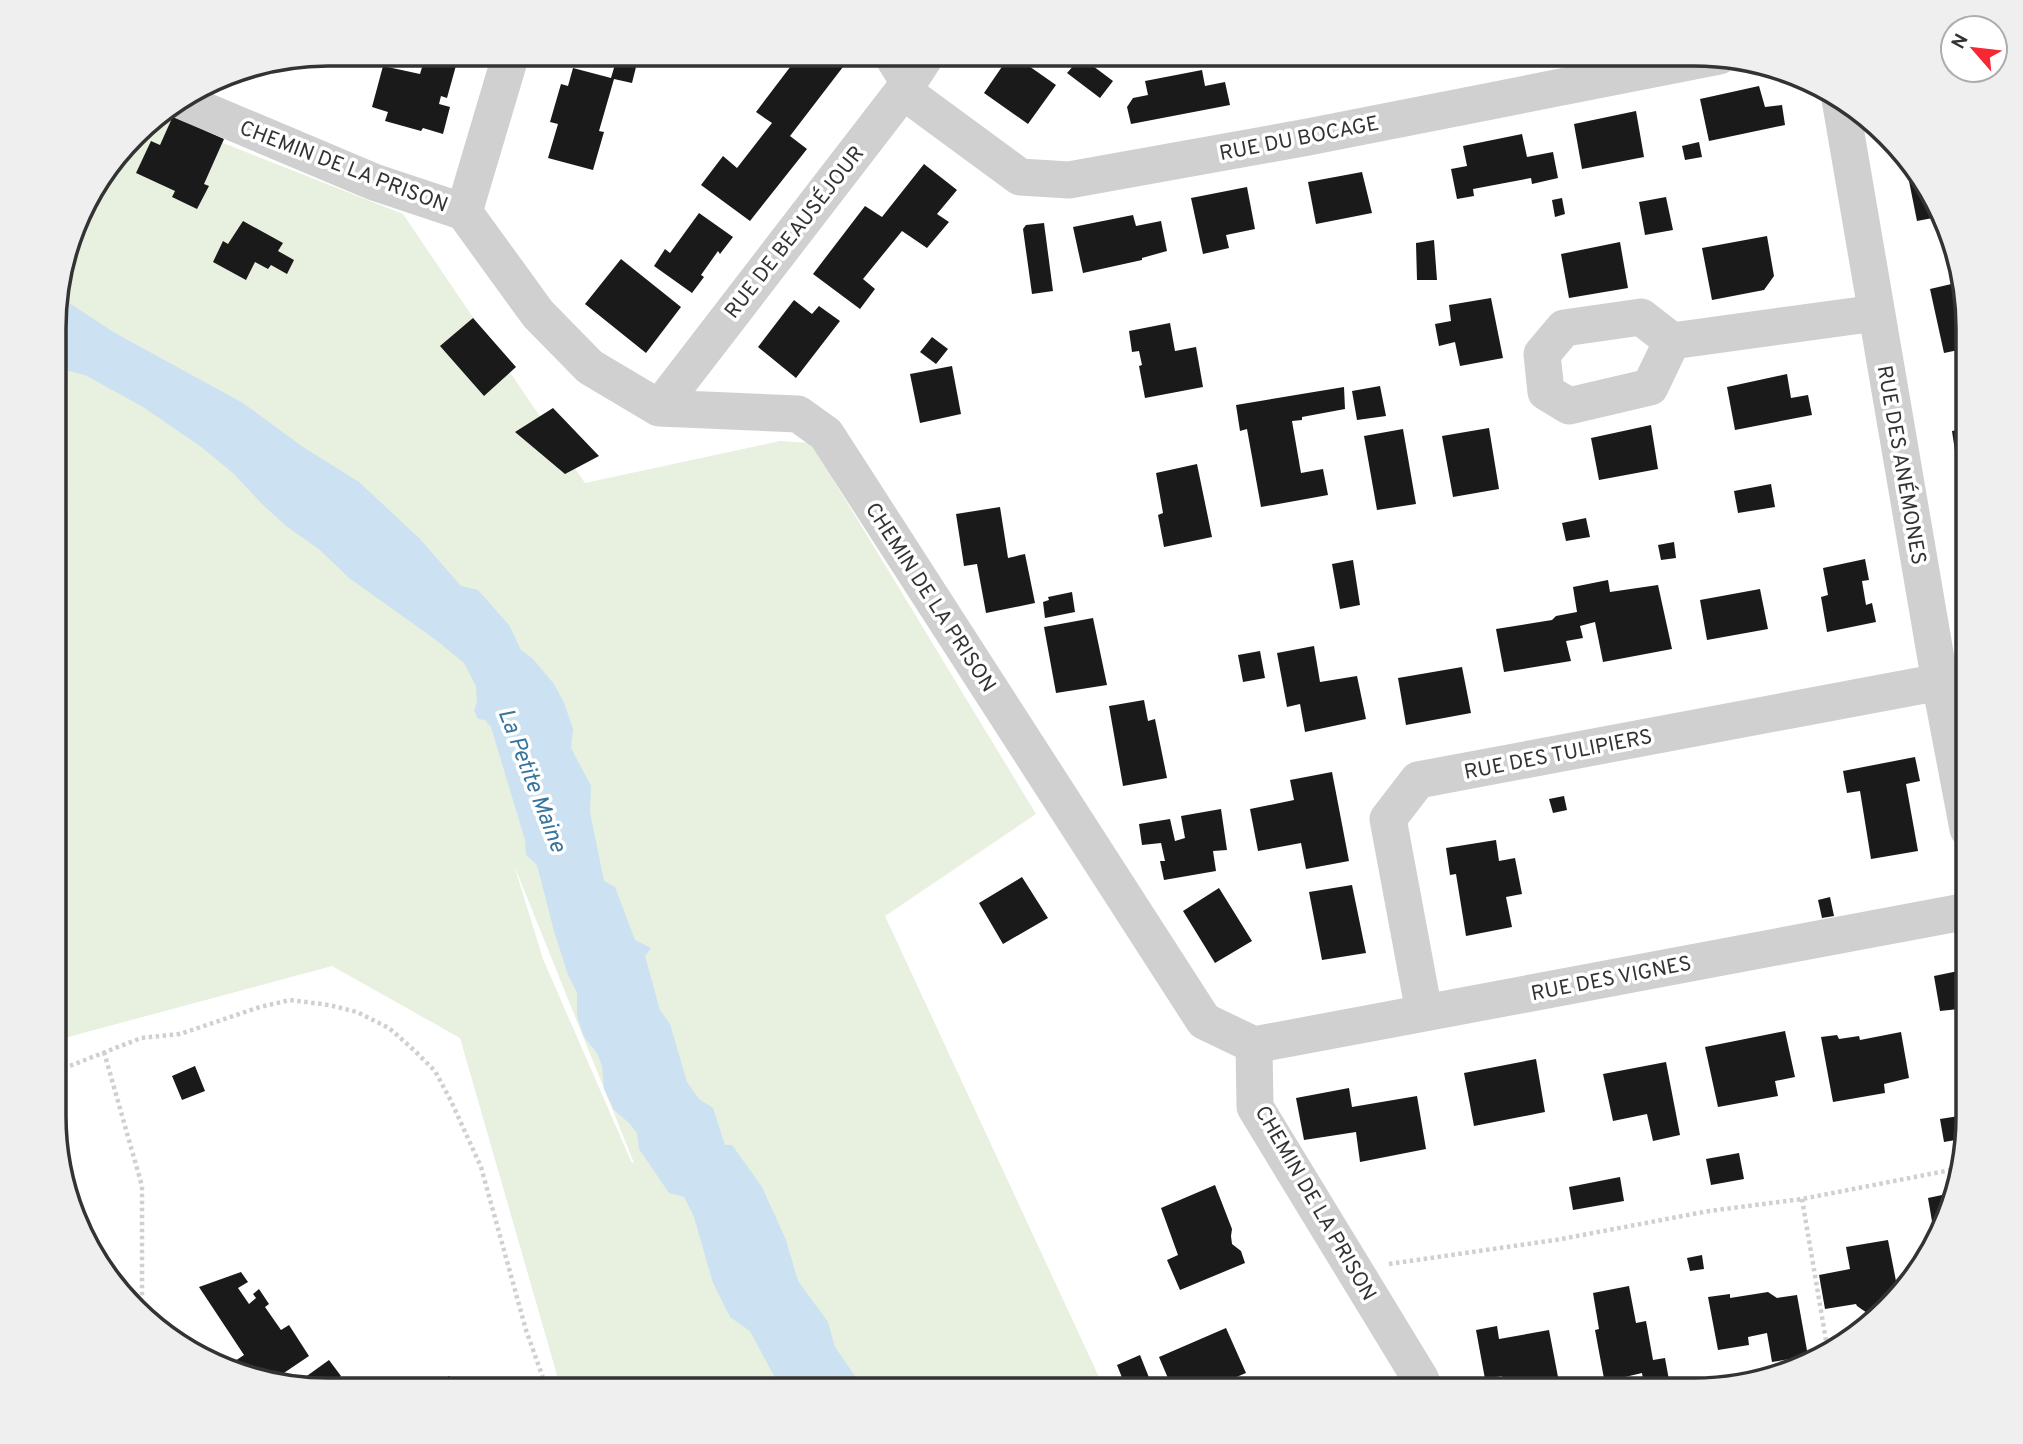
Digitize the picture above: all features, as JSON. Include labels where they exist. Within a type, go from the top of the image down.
[{"type":"street","points":[[464,212],[507,66]]},
{"type":"street","name":"RUE DE BEAUSÉJOUR","points":[[659,408],[903,91],[919,66]]},
{"type":"street","name":"RUE DU BOCAGE","points":[[903,91],[1020,177],[1069,180],[1668,66]]},
{"type":"street","name":"CHEMIN DE LA PRISON","points":[[192,105],[374,182],[464,212],[538,314],[590,367],[659,408],[798,414],[826,434],[1204,1021],[1254,1045],[1255,1107],[1420,1378]]},
{"type":"street","name":"RUE DES ANÉMONES","points":[[1842,113],[1956,767]]},
{"type":"street","points":[[1672,341],[1876,313]]},
{"type":"street","name":"RUE DES TULIPIERS","points":[[1424,1012],[1388,820],[1418,780],[1940,682]]},
{"type":"street","name":"RUE DES VIGNES","points":[[1254,1045],[1956,913]]},
{"type":"lane","points":[[887,66],[903,91]]},
{"type":"path","points":[[67,1067],[141,1038],[180,1034],[260,1007],[290,1000],[357,1012],[389,1028],[435,1072],[481,1167],[526,1329],[543,1378]]},
{"type":"path","points":[[104,1052],[142,1186],[142,1300]]},
{"type":"path","points":[[1361,1280],[1391,1263],[1556,1240],[1709,1211],[1802,1199],[1950,1170]]},
{"type":"path","points":[[1802,1199],[1826,1341]]},
{"type":"green space","points":[[168,121],[403,214],[585,483],[780,441],[811,443],[1036,814],[885,916],[1099,1378],[558,1378],[460,1038],[332,966],[67,1037],[67,312],[75,261],[86,228],[121,169],[143,143]],"holes":[[[514,865],[634,1163],[543,959]]]},
{"type":"water","name":"La Petite Maine","points":[[68,302],[115,333],[243,403],[303,447],[359,482],[420,539],[461,586],[478,590],[509,625],[521,650],[533,659],[554,684],[564,703],[573,729],[571,748],[591,786],[590,812],[604,881],[615,887],[635,940],[651,948],[645,956],[660,1010],[670,1024],[687,1082],[699,1099],[713,1108],[725,1145],[732,1145],[762,1187],[786,1240],[798,1281],[828,1322],[835,1347],[856,1378],[775,1378],[750,1331],[730,1317],[713,1283],[694,1217],[684,1197],[669,1193],[639,1149],[637,1133],[614,1110],[604,1089],[602,1066],[597,1053],[584,1037],[577,1016],[577,993],[568,975],[554,931],[537,865],[526,855],[525,840],[491,727],[485,720],[478,719],[474,711],[477,701],[476,686],[464,663],[349,578],[320,550],[286,526],[233,473],[200,446],[143,407],[85,375],[67,370]]},
{"type":"building","points":[[383,66],[420,74],[422,66],[456,66],[447,98],[441,96],[439,104],[450,107],[443,134],[385,121],[388,112],[372,107]]},
{"type":"building","points":[[615,66],[636,67],[632,83],[614,79],[599,131],[604,132],[593,170],[548,158],[558,124],[550,122],[561,84],[568,86],[573,68],[611,78]]},
{"type":"building","points":[[791,66],[844,66],[790,136],[807,149],[750,221],[701,185],[723,156],[737,168],[772,123],[756,112]]},
{"type":"building","points":[[1002,66],[1029,66],[1056,85],[1028,124],[984,93]]},
{"type":"building","points":[[1073,66],[1093,66],[1113,81],[1100,98],[1067,73]]},
{"type":"building","points":[[1202,70],[1205,86],[1225,82],[1230,105],[1131,124],[1127,107],[1133,98],[1148,95],[1145,81]]},
{"type":"building","points":[[1759,86],[1765,107],[1782,105],[1785,125],[1709,141],[1700,99]]},
{"type":"building","points":[[1636,111],[1644,157],[1582,169],[1574,124]]},
{"type":"building","points":[[175,117],[224,139],[204,184],[209,186],[197,209],[172,197],[175,191],[136,173],[151,141],[160,145]]},
{"type":"building","points":[[1522,134],[1527,157],[1553,152],[1558,178],[1532,184],[1531,178],[1473,189],[1474,196],[1457,199],[1451,169],[1467,166],[1463,146]]},
{"type":"building","points":[[1699,142],[1702,157],[1685,160],[1682,146]]},
{"type":"building","points":[[924,164],[957,190],[937,214],[949,222],[927,248],[902,231],[863,279],[875,289],[860,309],[813,274],[865,206],[882,217]]},
{"type":"building","points":[[1362,172],[1372,213],[1316,224],[1308,182]]},
{"type":"building","points":[[1908,178],[1932,218],[1917,221]]},
{"type":"building","points":[[1247,187],[1255,229],[1226,235],[1229,248],[1203,254],[1191,198]]},
{"type":"building","points":[[1666,197],[1673,230],[1645,235],[1639,202]]},
{"type":"building","points":[[1562,198],[1565,214],[1555,217],[1552,200]]},
{"type":"building","points":[[699,213],[733,237],[720,254],[718,251],[692,293],[654,266],[665,249],[670,253]]},
{"type":"building","points":[[1133,215],[1136,226],[1161,221],[1167,251],[1142,260],[1083,273],[1073,227]]},
{"type":"building","points":[[243,221],[283,243],[278,251],[294,260],[287,274],[271,265],[268,269],[255,262],[246,280],[213,262],[223,241],[228,244]]},
{"type":"building","points":[[1044,223],[1053,291],[1032,294],[1023,229],[1026,225]]},
{"type":"building","points":[[1767,236],[1774,276],[1764,290],[1712,300],[1702,248]]},
{"type":"building","points":[[1434,240],[1437,280],[1417,280],[1416,243]]},
{"type":"building","points":[[1620,242],[1628,288],[1569,298],[1561,254]]},
{"type":"building","points":[[621,259],[681,307],[646,353],[585,304]]},
{"type":"building","points":[[1952,284],[1956,312],[1956,350],[1944,353],[1930,289]]},
{"type":"building","points":[[1491,298],[1503,358],[1460,366],[1455,342],[1439,346],[1435,324],[1451,321],[1449,305]]},
{"type":"building","points":[[794,300],[812,314],[819,306],[840,321],[796,378],[758,347]]},
{"type":"building","points":[[473,318],[516,367],[484,396],[440,346]]},
{"type":"building","points":[[1170,323],[1175,351],[1196,347],[1203,387],[1145,398],[1139,351],[1132,352],[1129,331]]},
{"type":"building","points":[[932,337],[948,349],[936,364],[920,352]]},
{"type":"building","points":[[952,366],[961,414],[920,423],[910,374]]},
{"type":"building","points":[[1787,374],[1791,398],[1808,395],[1812,415],[1735,430],[1727,387]]},
{"type":"building","points":[[1380,386],[1386,416],[1357,420],[1352,391]]},
{"type":"building","points":[[1344,387],[1345,409],[1292,421],[1301,473],[1323,469],[1328,495],[1261,507],[1247,429],[1240,431],[1236,405]]},
{"type":"building","points":[[553,408],[599,456],[565,474],[515,432]]},
{"type":"building","points":[[1651,425],[1658,469],[1599,480],[1591,438]]},
{"type":"building","points":[[1489,428],[1499,489],[1453,497],[1442,436]]},
{"type":"building","points":[[1403,429],[1416,504],[1377,510],[1364,436]]},
{"type":"building","points":[[1956,430],[1956,451],[1955,451],[1952,431]]},
{"type":"building","points":[[1197,464],[1212,537],[1164,547],[1158,515],[1163,513],[1156,473]]},
{"type":"building","points":[[1771,484],[1775,507],[1738,513],[1734,491]]},
{"type":"building","points":[[1000,507],[1008,558],[1025,554],[1035,603],[986,613],[977,564],[964,566],[956,514]]},
{"type":"building","points":[[1586,518],[1590,537],[1566,541],[1562,523]]},
{"type":"building","points":[[1674,542],[1676,558],[1661,560],[1658,545]]},
{"type":"building","points":[[1865,559],[1869,580],[1862,581],[1866,605],[1872,603],[1876,622],[1827,632],[1821,597],[1828,595],[1823,568]]},
{"type":"building","points":[[1353,560],[1360,605],[1340,609],[1332,564]]},
{"type":"building","points":[[1608,580],[1610,592],[1658,585],[1672,649],[1603,662],[1595,622],[1580,626],[1583,638],[1566,641],[1571,661],[1504,672],[1496,629],[1552,620],[1556,616],[1577,612],[1573,587]]},
{"type":"building","points":[[1760,589],[1768,629],[1707,640],[1700,600]]},
{"type":"building","points":[[1072,592],[1075,612],[1045,618],[1043,602],[1049,600],[1048,597]]},
{"type":"building","points":[[1093,618],[1107,685],[1056,693],[1044,627]]},
{"type":"building","points":[[1314,646],[1320,682],[1357,676],[1366,719],[1305,732],[1300,704],[1287,707],[1277,653]]},
{"type":"building","points":[[1260,651],[1265,678],[1243,682],[1238,655]]},
{"type":"building","points":[[1462,667],[1471,713],[1406,725],[1398,678]]},
{"type":"building","points":[[1144,700],[1148,721],[1155,719],[1167,778],[1123,786],[1109,706]]},
{"type":"building","points":[[1915,757],[1920,781],[1906,784],[1918,851],[1871,859],[1860,791],[1847,793],[1843,771]]},
{"type":"building","points":[[1332,772],[1349,861],[1306,869],[1301,843],[1258,851],[1250,809],[1294,800],[1290,780]]},
{"type":"building","points":[[1564,796],[1567,810],[1553,813],[1549,799]]},
{"type":"building","points":[[1221,809],[1227,850],[1213,851],[1216,871],[1164,880],[1160,861],[1165,861],[1161,843],[1142,845],[1139,824],[1170,819],[1175,841],[1185,838],[1181,816]]},
{"type":"building","points":[[1496,840],[1499,861],[1515,858],[1522,894],[1506,897],[1512,927],[1466,936],[1456,874],[1450,875],[1446,848]]},
{"type":"building","points":[[1022,877],[1048,918],[1003,944],[979,903]]},
{"type":"building","points":[[1352,885],[1366,953],[1322,960],[1309,892]]},
{"type":"building","points":[[1219,888],[1252,941],[1215,963],[1183,911]]},
{"type":"building","points":[[1830,897],[1834,916],[1822,918],[1818,900]]},
{"type":"building","points":[[1956,971],[1956,1009],[1940,1011],[1934,976]]},
{"type":"building","points":[[1785,1031],[1795,1077],[1775,1081],[1778,1096],[1718,1107],[1705,1047]]},
{"type":"building","points":[[1901,1032],[1909,1078],[1884,1084],[1885,1093],[1833,1102],[1821,1037],[1837,1035],[1839,1039],[1859,1036],[1860,1040]]},
{"type":"building","points":[[1536,1059],[1545,1112],[1474,1126],[1464,1073]]},
{"type":"building","points":[[1666,1062],[1680,1135],[1653,1141],[1647,1114],[1613,1121],[1603,1074]]},
{"type":"building","points":[[195,1066],[205,1091],[182,1100],[172,1076]]},
{"type":"building","points":[[1349,1088],[1352,1107],[1417,1096],[1426,1149],[1360,1162],[1356,1132],[1304,1140],[1296,1098]]},
{"type":"building","points":[[1956,1116],[1955,1140],[1944,1142],[1940,1119]]},
{"type":"building","points":[[1739,1153],[1744,1179],[1711,1185],[1706,1159]]},
{"type":"building","points":[[1620,1177],[1624,1201],[1573,1210],[1569,1187]]},
{"type":"building","points":[[1215,1185],[1232,1229],[1232,1244],[1241,1251],[1245,1263],[1180,1290],[1167,1260],[1178,1255],[1161,1208]]},
{"type":"building","points":[[1945,1194],[1933,1224],[1928,1198]]},
{"type":"building","points":[[1888,1240],[1897,1281],[1866,1313],[1856,1304],[1825,1309],[1819,1275],[1850,1269],[1846,1247]]},
{"type":"building","points":[[1702,1255],[1704,1269],[1690,1271],[1687,1258]]},
{"type":"building","points":[[241,1272],[248,1282],[238,1288],[249,1304],[256,1298],[253,1294],[259,1289],[269,1304],[265,1307],[281,1330],[289,1325],[309,1356],[284,1373],[235,1361],[244,1355],[199,1287]]},
{"type":"building","points":[[1629,1286],[1636,1323],[1646,1321],[1653,1360],[1665,1358],[1669,1378],[1643,1378],[1642,1373],[1625,1378],[1604,1378],[1595,1330],[1599,1329],[1593,1293]]},
{"type":"building","points":[[1768,1292],[1777,1298],[1797,1295],[1807,1351],[1794,1358],[1772,1362],[1767,1333],[1748,1337],[1749,1345],[1718,1350],[1708,1297],[1730,1294],[1730,1298]]},
{"type":"building","points":[[1497,1326],[1499,1339],[1549,1330],[1558,1377],[1485,1378],[1476,1330]]},
{"type":"building","points":[[1226,1328],[1246,1373],[1234,1378],[1168,1378],[1159,1357]]},
{"type":"building","points":[[1140,1355],[1149,1378],[1122,1378],[1117,1365]]},
{"type":"building","points":[[329,1360],[341,1376],[338,1378],[306,1376]]}]
